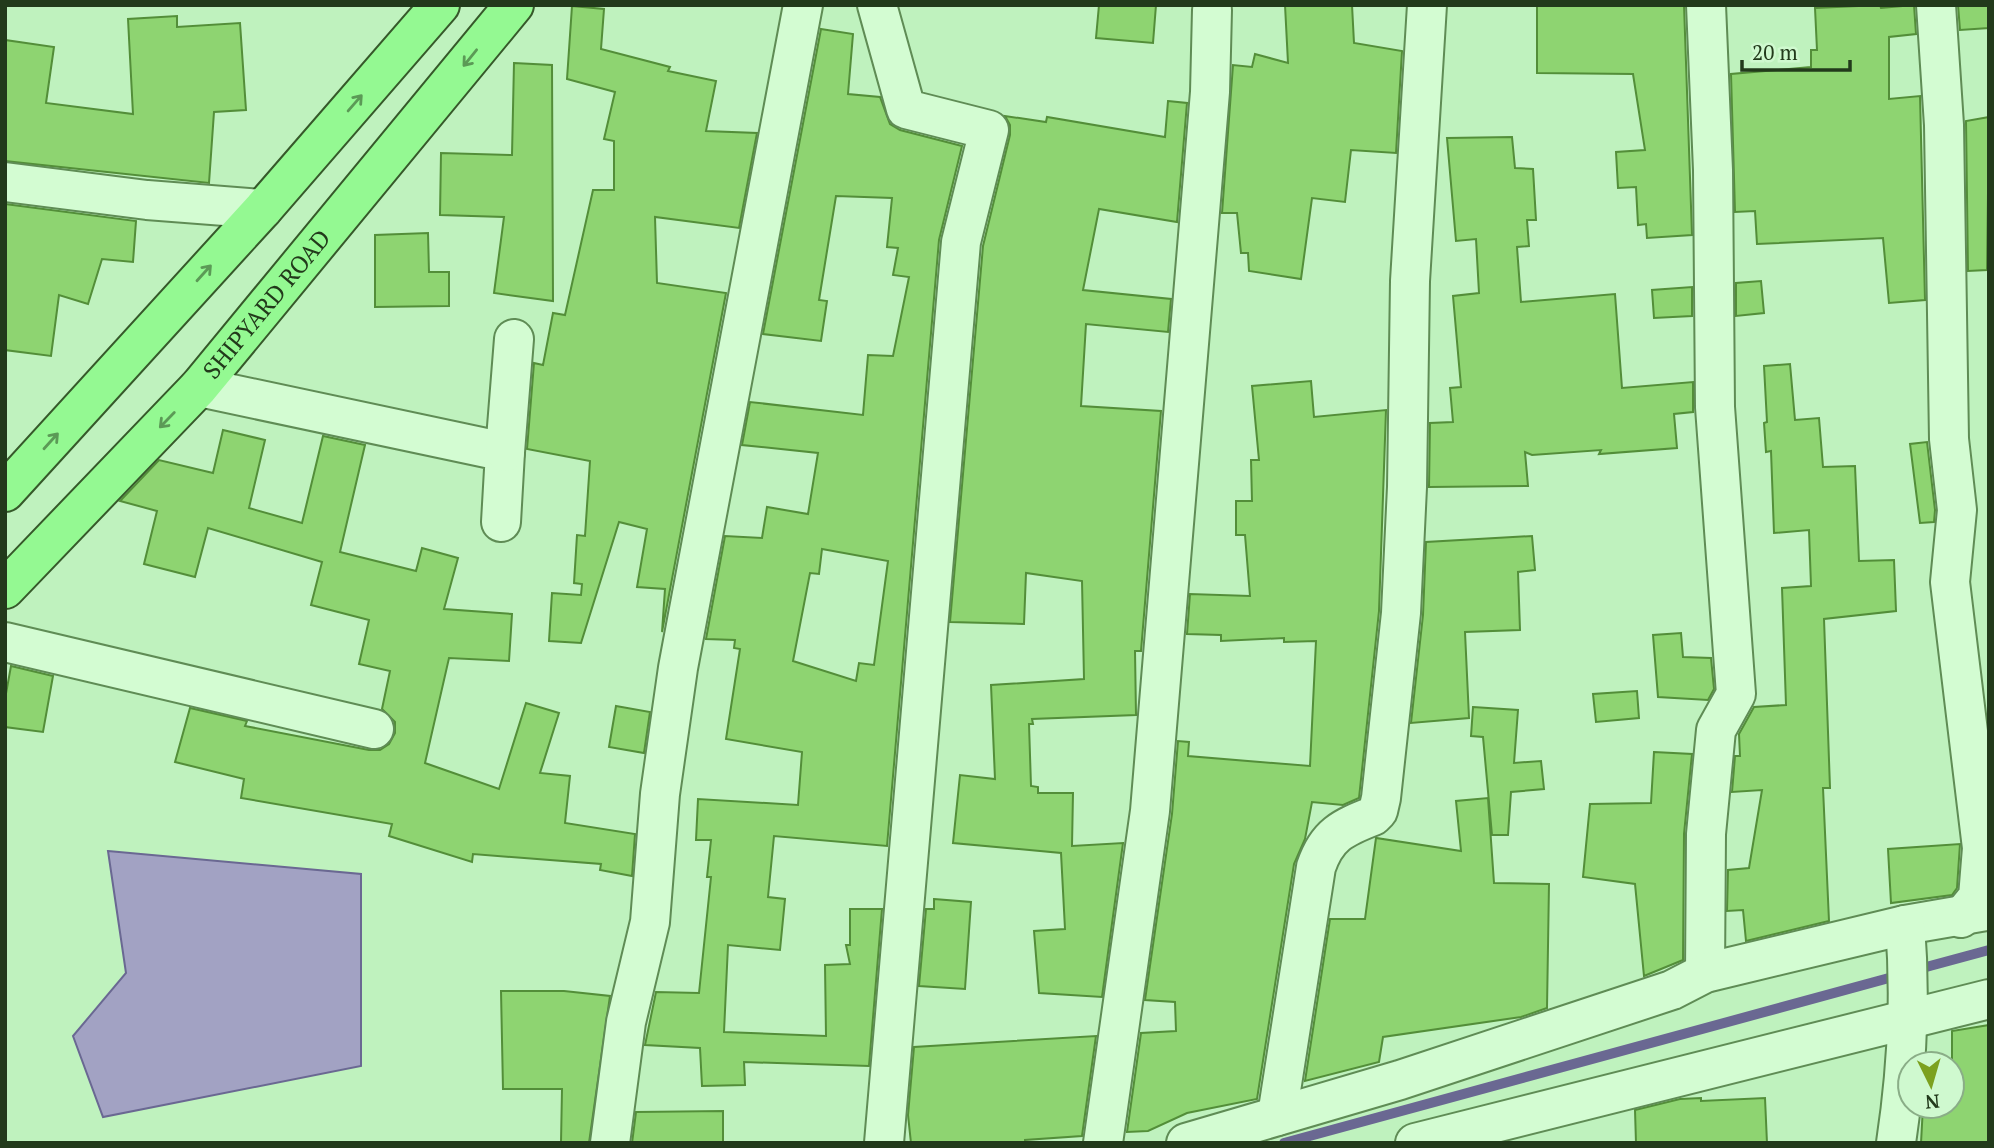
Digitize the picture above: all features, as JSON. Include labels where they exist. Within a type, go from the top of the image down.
[{"type":"main road","points":[[5,492],[263,209],[440,5]]},
{"type":"main road","name":"SHIPYARD ROAD","points":[[5,589],[199,387],[514,5]]},
{"type":"street","points":[[610,1143],[626,1023],[650,922],[660,794],[678,668],[803,5]]},
{"type":"street","points":[[877,5],[906,109],[989,130],[961,242],[884,1143]]},
{"type":"street","points":[[1277,1116],[1316,867],[1321,851],[1331,836],[1373,816],[1378,811],[1381,798],[1401,613],[1407,487],[1410,281],[1427,5]]},
{"type":"street","points":[[1705,973],[1706,834],[1716,730],[1736,694],[1715,407],[1713,170],[1706,5]]},
{"type":"street","points":[[1186,1143],[1400,1080],[1672,990],[1705,973],[1906,939],[1975,914],[1982,848],[1950,582],[1957,510],[1949,439],[1944,125],[1936,5]]},
{"type":"street","points":[[1103,1143],[1150,811],[1206,133],[1212,10]]},
{"type":"street","points":[[5,182],[147,200],[263,209]]},
{"type":"street","points":[[500,522],[514,339]]},
{"type":"street","points":[[199,387],[505,452]]},
{"type":"street","points":[[5,642],[374,729]]},
{"type":"street","points":[[1896,1143],[1903,1094],[1909,1005],[1906,939]]},
{"type":"street","points":[[1415,1143],[1909,1005],[1989,999]]},
{"type":"water","points":[[108,851],[361,874],[361,1066],[103,1117],[73,1036],[126,973]]},
{"type":"building","points":[[1099,5],[1156,5],[1153,43],[1096,38]]},
{"type":"building","points":[[1285,5],[1352,5],[1354,43],[1402,51],[1396,153],[1351,150],[1345,202],[1312,198],[1301,279],[1249,271],[1248,253],[1241,253],[1237,213],[1222,213],[1233,65],[1252,67],[1255,54],[1288,63]]},
{"type":"building","points":[[1537,5],[1684,5],[1692,235],[1647,238],[1646,224],[1638,225],[1636,187],[1618,188],[1616,152],[1645,150],[1633,74],[1537,73]]},
{"type":"building","points":[[1880,5],[1881,8],[1914,5],[1916,34],[1889,37],[1889,99],[1920,96],[1925,300],[1889,303],[1883,238],[1757,244],[1755,211],[1735,212],[1731,74],[1811,67],[1811,50],[1817,50],[1815,8]]},
{"type":"building","points":[[1958,5],[1989,5],[1989,28],[1960,30]]},
{"type":"building","points":[[572,6],[604,9],[601,49],[670,67],[668,71],[716,81],[706,131],[757,133],[739,228],[655,217],[657,283],[726,293],[662,632],[665,589],[637,587],[647,529],[619,522],[581,643],[549,641],[552,593],[581,595],[582,584],[574,583],[577,535],[585,536],[590,461],[527,449],[534,363],[543,365],[553,313],[565,315],[593,190],[614,190],[614,141],[604,139],[615,92],[567,79]]},
{"type":"building","points":[[177,16],[177,27],[240,23],[246,110],[214,112],[209,183],[5,161],[5,40],[54,47],[46,103],[133,114],[128,19]]},
{"type":"building","points":[[821,29],[853,34],[848,94],[880,97],[890,124],[900,130],[962,146],[939,240],[887,846],[774,836],[768,897],[785,899],[780,950],[728,945],[724,1032],[826,1036],[825,965],[850,964],[846,945],[850,945],[850,909],[882,909],[869,1066],[744,1062],[745,1085],[702,1086],[700,1048],[645,1045],[656,992],[699,993],[711,877],[707,877],[711,840],[696,840],[698,799],[798,805],[802,752],[726,739],[740,649],[734,648],[735,640],[706,639],[725,536],[762,538],[767,507],[808,514],[818,453],[742,445],[750,402],[863,415],[868,355],[893,356],[909,277],[893,275],[898,248],[887,247],[892,198],[836,196],[819,300],[827,301],[821,341],[763,334]],"holes":[[[822,549],[888,561],[874,665],[859,663],[856,681],[793,661],[810,573],[819,574]]]},
{"type":"building","points":[[514,63],[552,65],[553,301],[494,293],[504,217],[440,215],[441,153],[512,155]]},
{"type":"building","points":[[1168,101],[1187,103],[1177,222],[1099,209],[1083,290],[1171,299],[1168,332],[1086,324],[1081,406],[1161,411],[1141,651],[1135,651],[1136,715],[1032,719],[1033,724],[1029,724],[1031,786],[1038,787],[1038,793],[1073,793],[1072,846],[1123,843],[1102,997],[1039,993],[1034,931],[1065,929],[1061,853],[953,843],[960,775],[995,779],[991,685],[1084,679],[1082,581],[1026,573],[1024,624],[950,622],[983,246],[1010,135],[1010,125],[1005,116],[1046,122],[1047,117],[1165,137]]},
{"type":"building","points":[[1989,117],[1987,270],[1968,271],[1966,121]]},
{"type":"building","points":[[1512,137],[1515,168],[1533,169],[1536,220],[1527,220],[1529,246],[1517,247],[1521,302],[1615,294],[1622,388],[1693,382],[1693,412],[1674,414],[1677,448],[1599,454],[1601,450],[1532,455],[1525,452],[1528,486],[1429,487],[1430,423],[1453,422],[1450,388],[1461,387],[1453,296],[1479,293],[1476,239],[1456,241],[1447,138]]},
{"type":"building","points":[[5,204],[136,221],[133,262],[102,259],[88,304],[59,295],[51,356],[5,350]]},
{"type":"building","points":[[428,233],[429,272],[449,272],[449,306],[375,307],[375,235]]},
{"type":"building","points":[[1761,281],[1764,313],[1736,316],[1736,283]]},
{"type":"building","points":[[1692,287],[1692,316],[1654,318],[1652,290]]},
{"type":"building","points":[[1790,364],[1795,420],[1819,418],[1823,467],[1855,466],[1859,561],[1894,560],[1896,611],[1824,619],[1830,788],[1823,788],[1829,921],[1746,941],[1743,910],[1727,911],[1728,870],[1749,868],[1762,790],[1732,792],[1735,756],[1740,756],[1739,734],[1754,707],[1786,705],[1782,588],[1811,586],[1809,530],[1774,533],[1771,451],[1766,452],[1764,366]]},
{"type":"building","points":[[1311,381],[1314,417],[1386,410],[1379,611],[1359,798],[1343,805],[1312,802],[1305,839],[1294,864],[1257,1099],[1187,1113],[1148,1131],[1127,1132],[1141,1033],[1176,1031],[1175,1002],[1145,1000],[1172,814],[1178,741],[1189,742],[1188,756],[1310,766],[1316,641],[1284,642],[1284,638],[1221,641],[1221,635],[1187,634],[1190,594],[1250,596],[1245,535],[1236,535],[1236,501],[1252,501],[1251,460],[1259,460],[1252,386]]},
{"type":"building","points":[[223,430],[265,440],[249,508],[302,523],[323,436],[365,445],[340,552],[416,571],[422,548],[458,558],[444,609],[512,614],[509,661],[449,658],[425,763],[499,789],[526,703],[559,713],[540,773],[570,776],[565,823],[635,834],[632,876],[600,870],[601,864],[473,854],[472,862],[389,836],[392,824],[241,798],[244,779],[175,762],[190,708],[247,721],[245,726],[369,750],[380,750],[389,744],[395,733],[395,722],[382,709],[390,671],[359,664],[369,620],[311,605],[322,562],[208,528],[195,577],[144,564],[157,511],[120,501],[159,460],[213,473]]},
{"type":"building","points":[[1927,442],[1934,522],[1920,523],[1910,444]]},
{"type":"building","points":[[1532,536],[1535,570],[1518,572],[1520,630],[1465,632],[1469,718],[1411,723],[1423,615],[1426,542]]},
{"type":"building","points":[[1681,633],[1683,657],[1711,658],[1714,689],[1708,700],[1658,697],[1653,635]]},
{"type":"building","points":[[11,666],[53,676],[43,732],[5,727],[5,699]]},
{"type":"building","points":[[1637,691],[1639,718],[1596,722],[1593,694]]},
{"type":"building","points":[[616,706],[650,712],[644,753],[609,747]]},
{"type":"building","points":[[1473,707],[1518,710],[1514,763],[1541,761],[1544,789],[1511,792],[1508,835],[1492,835],[1483,737],[1471,736]]},
{"type":"building","points":[[1654,752],[1692,754],[1684,834],[1683,960],[1644,976],[1635,884],[1583,877],[1590,804],[1651,803]]},
{"type":"building","points":[[1488,798],[1494,883],[1549,884],[1547,1008],[1521,1017],[1383,1037],[1379,1062],[1305,1081],[1330,919],[1365,919],[1376,838],[1461,851],[1456,801]]},
{"type":"building","points":[[1960,844],[1957,888],[1952,895],[1891,903],[1888,849]]},
{"type":"building","points":[[934,899],[971,902],[965,989],[919,986],[926,909],[934,909]]},
{"type":"building","points":[[501,991],[564,991],[610,996],[589,1143],[561,1143],[562,1089],[503,1089]]},
{"type":"building","points":[[1989,1025],[1989,1143],[1921,1143],[1922,1120],[1966,1120],[1966,1050],[1952,1050],[1952,1031]]},
{"type":"building","points":[[1096,1036],[1082,1136],[1025,1140],[1025,1143],[911,1143],[908,1115],[914,1047]]},
{"type":"building","points":[[1701,1098],[1701,1101],[1765,1098],[1767,1143],[1636,1143],[1635,1110],[1680,1099]]},
{"type":"building","points":[[723,1111],[723,1143],[632,1143],[636,1112]]},
{"type":"waterway","points":[[1915,970],[1989,950]]},
{"type":"waterway","points":[[1284,1143],[1900,975]]}]
